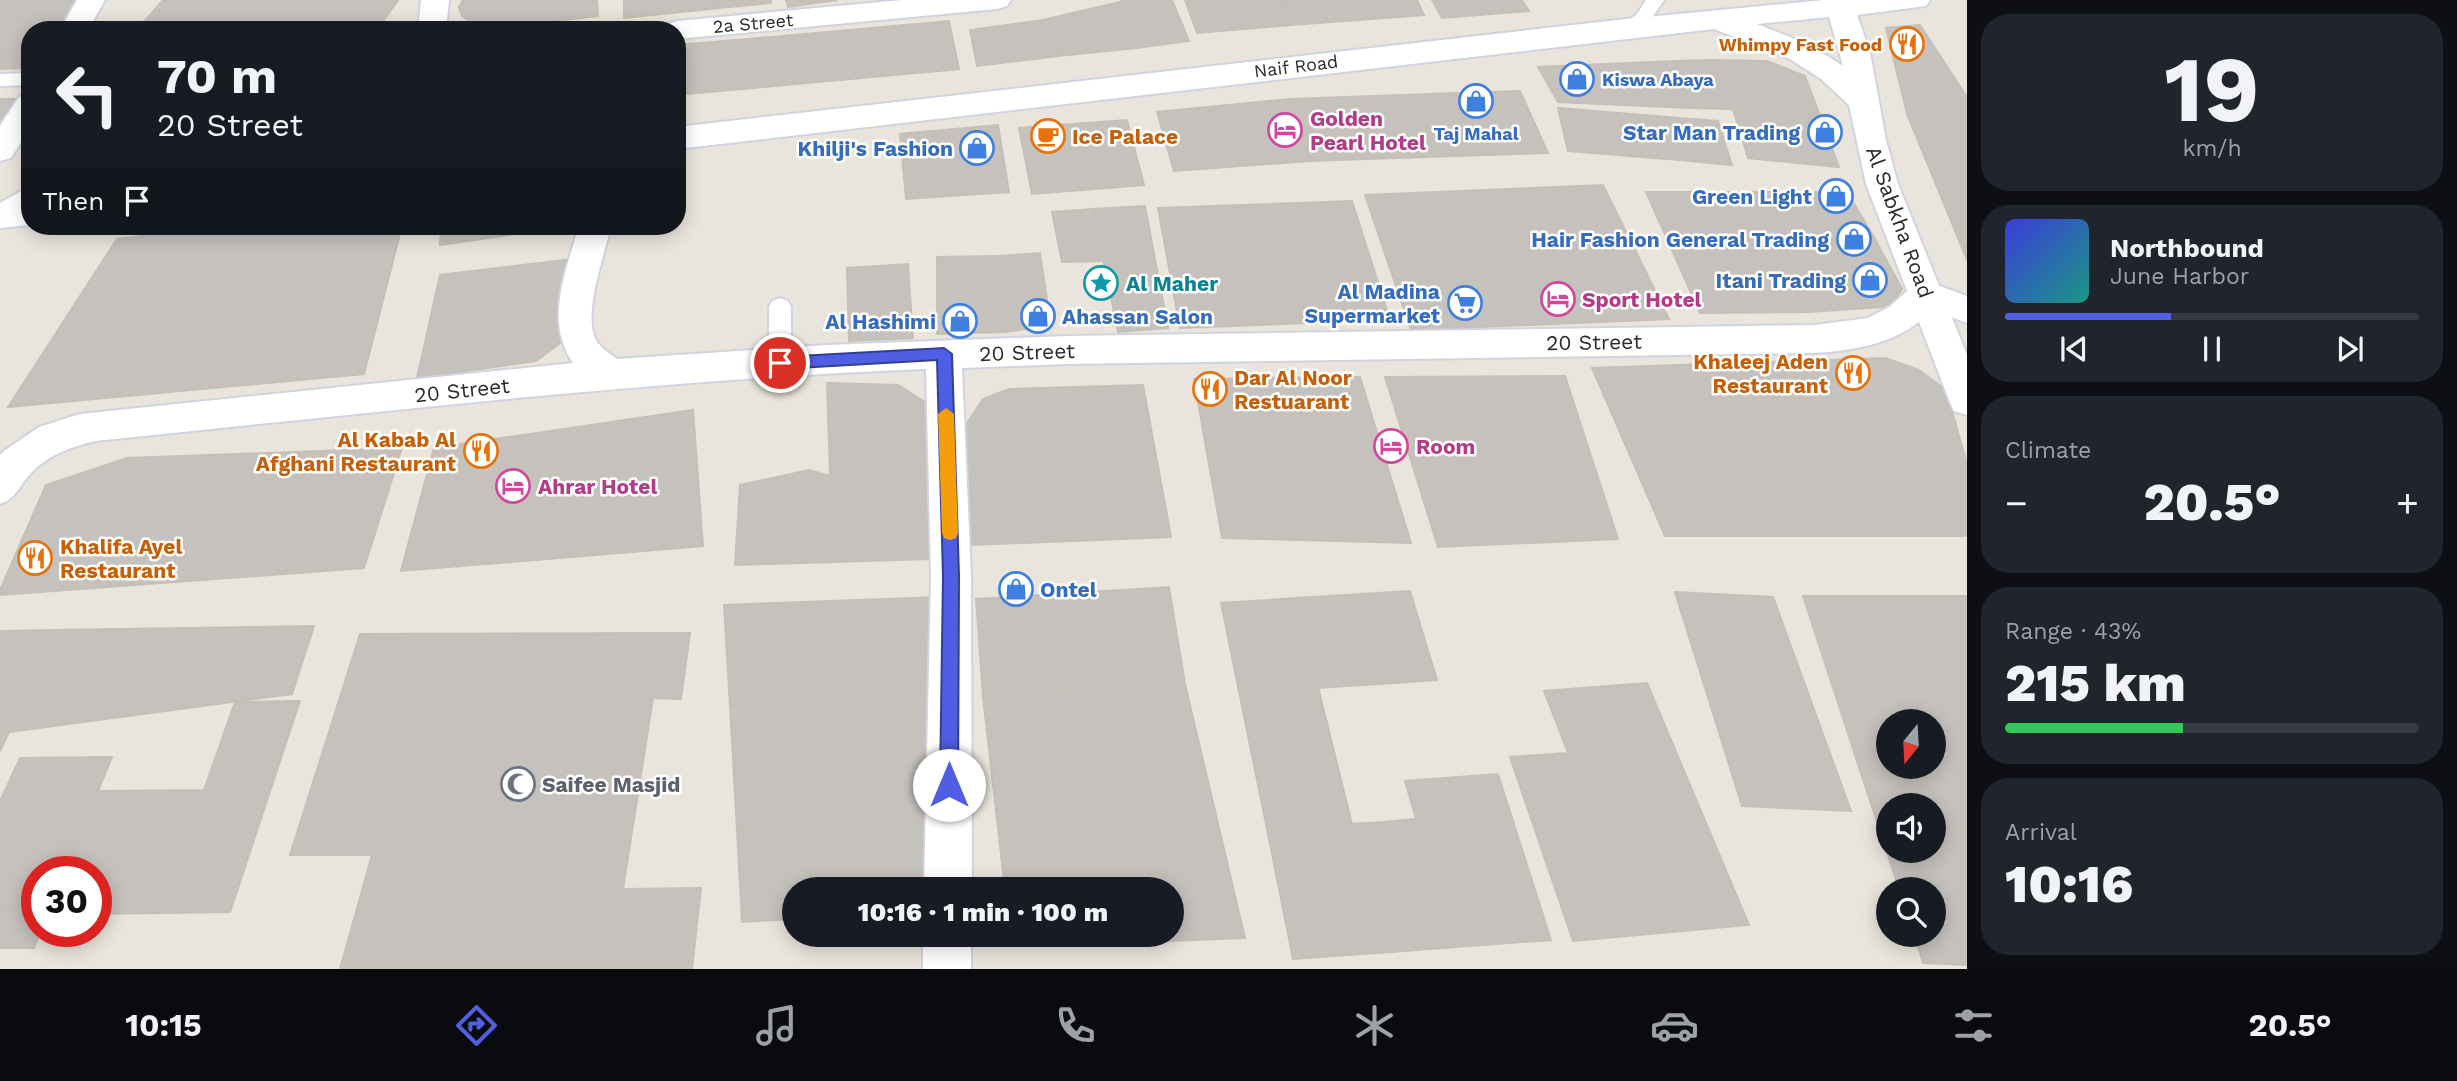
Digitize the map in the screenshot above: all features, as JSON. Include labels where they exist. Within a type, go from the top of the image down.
[{"type":"street","points":[[79,21],[91,0]]},
{"type":"street","points":[[433,21],[435,0]]},
{"type":"street","name":"2a Street","points":[[686,29],[997,0]]},
{"type":"street","name":"Naif Road","points":[[686,137],[1839,3],[1916,0]]},
{"type":"street","name":"Al Sabkha Road","points":[[1839,3],[1855,52],[1862,100],[1882,184],[1967,400]]},
{"type":"street","points":[[1686,21],[1725,25],[1766,36],[1791,47],[1837,74],[1862,100]]},
{"type":"street","points":[[0,150],[21,118]]},
{"type":"street","points":[[0,214],[21,213]]},
{"type":"street","points":[[593,235],[574,323],[579,343],[592,361],[611,374]]},
{"type":"street","points":[[1926,294],[1967,310]]},
{"type":"street","name":"20 Street","points":[[0,486],[7,472],[20,457],[37,445],[55,436],[95,426],[611,374],[944,354],[1852,337],[1883,328],[1908,314],[1926,294]]},
{"type":"street","points":[[944,354],[951,576],[948,877]]},
{"type":"street","points":[[947,947],[947,969]]},
{"type":"lane","points":[[1626,28],[1643,18],[1655,0]]},
{"type":"lane","points":[[0,80],[21,79]]},
{"type":"lane","points":[[0,214],[21,199]]},
{"type":"lane","points":[[779,307],[780,363]]},
{"type":"building","points":[[0,0],[85,0],[72,21],[21,21],[21,68],[0,69]]},
{"type":"building","points":[[163,0],[398,0],[383,21],[145,21]]},
{"type":"building","points":[[463,0],[597,0],[598,16],[554,21],[469,21],[462,16],[459,7]]},
{"type":"building","points":[[624,0],[718,0],[719,8],[624,18]]},
{"type":"building","points":[[718,0],[771,0],[771,3],[719,8]]},
{"type":"building","points":[[786,0],[838,0],[788,7]]},
{"type":"building","points":[[1172,0],[1189,41],[1137,48],[1120,2]]},
{"type":"building","points":[[1185,0],[1282,0],[1292,25],[1197,33]]},
{"type":"building","points":[[1282,0],[1417,0],[1424,15],[1292,25]]},
{"type":"building","points":[[1432,0],[1522,0],[1529,11],[1442,18]]},
{"type":"building","points":[[1120,2],[1137,48],[1059,56],[1043,20]]},
{"type":"building","points":[[1043,20],[1059,56],[977,66],[970,30]]},
{"type":"building","points":[[949,21],[959,69],[786,85],[783,36]]},
{"type":"building","points":[[1920,25],[1967,97],[1967,260],[1907,114],[1886,28]]},
{"type":"building","points":[[783,36],[786,85],[686,94],[686,44]]},
{"type":"building","points":[[1674,61],[1767,61],[1805,76],[1821,118],[1733,109],[1688,108]]},
{"type":"building","points":[[1674,61],[1688,108],[1558,102],[1538,67]]},
{"type":"building","points":[[1520,91],[1548,153],[1455,156],[1430,94]]},
{"type":"building","points":[[1430,94],[1455,156],[1310,161],[1291,99]]},
{"type":"building","points":[[0,99],[16,99],[0,125]]},
{"type":"building","points":[[1291,99],[1310,161],[1174,171],[1157,112]]},
{"type":"building","points":[[1558,108],[1618,113],[1629,156],[1568,151]]},
{"type":"building","points":[[1733,109],[1821,118],[1839,167],[1748,158]]},
{"type":"building","points":[[1618,113],[1678,118],[1691,161],[1629,156]]},
{"type":"building","points":[[1678,118],[1718,121],[1732,165],[1691,161]]},
{"type":"building","points":[[1127,120],[1144,185],[1032,194],[1019,128]]},
{"type":"building","points":[[998,125],[1009,192],[906,199],[900,134]]},
{"type":"building","points":[[1603,185],[1669,319],[1411,330],[1365,195]]},
{"type":"building","points":[[1646,192],[1748,192],[1772,239],[1667,239]]},
{"type":"building","points":[[1748,192],[1847,192],[1875,239],[1772,239]]},
{"type":"building","points":[[1352,201],[1390,320],[1180,328],[1158,208]]},
{"type":"building","points":[[1145,206],[1168,328],[1118,332],[1093,209]]},
{"type":"building","points":[[1093,209],[1105,261],[1062,262],[1052,212]]},
{"type":"building","points":[[151,235],[400,235],[364,374],[8,407],[117,239]]},
{"type":"building","points":[[441,235],[508,235],[440,245]]},
{"type":"building","points":[[1667,239],[1772,239],[1810,312],[1700,313]]},
{"type":"building","points":[[1772,239],[1875,239],[1902,289],[1895,300],[1882,307],[1810,312]]},
{"type":"building","points":[[1040,253],[1051,326],[1004,332],[1000,256]]},
{"type":"building","points":[[1000,256],[1004,332],[937,334],[937,257]]},
{"type":"building","points":[[582,258],[567,338],[536,361],[417,378],[440,275]]},
{"type":"building","points":[[908,264],[913,338],[849,341],[847,268]]},
{"type":"building","points":[[1885,358],[1919,370],[1946,390],[1967,464],[1967,536],[1665,536],[1592,368]]},
{"type":"building","points":[[1565,376],[1618,539],[1438,547],[1385,377]]},
{"type":"building","points":[[1360,377],[1411,543],[1222,538],[1194,379]]},
{"type":"building","points":[[827,383],[898,385],[928,404],[929,559],[735,565],[740,485],[809,470],[830,476]]},
{"type":"building","points":[[1143,385],[1171,537],[971,545],[963,452],[965,426],[983,399],[1009,389]]},
{"type":"building","points":[[693,410],[703,546],[401,571],[434,448]]},
{"type":"building","points":[[402,448],[364,568],[0,595],[46,485],[127,458]]},
{"type":"building","points":[[1169,587],[1185,684],[983,697],[976,599]]},
{"type":"building","points":[[1410,591],[1437,680],[1318,688],[1297,598]]},
{"type":"building","points":[[1675,592],[1773,597],[1851,811],[1742,806]]},
{"type":"building","points":[[1803,596],[1967,596],[1967,825],[1946,824],[1946,793],[1876,793],[1876,819]]},
{"type":"building","points":[[939,597],[938,686],[730,706],[724,605]]},
{"type":"building","points":[[1297,598],[1324,711],[1244,716],[1221,603]]},
{"type":"building","points":[[314,626],[292,694],[9,732],[52,630]]},
{"type":"building","points":[[52,630],[9,732],[0,751],[0,631]]},
{"type":"building","points":[[690,633],[681,699],[653,698],[623,889],[701,888],[692,969],[340,969],[372,855],[290,855],[360,634]]},
{"type":"building","points":[[1647,683],[1749,925],[1573,941],[1510,757],[1568,753],[1544,691]]},
{"type":"building","points":[[1185,684],[1245,938],[1184,940],[1184,877],[1004,877],[983,697]]},
{"type":"building","points":[[938,686],[939,795],[737,830],[730,706]]},
{"type":"building","points":[[300,701],[230,912],[112,914],[112,856],[72,856],[98,791],[204,790],[235,702]]},
{"type":"building","points":[[1324,711],[1352,824],[1267,829],[1244,716]]},
{"type":"building","points":[[112,757],[72,856],[21,856],[21,947],[34,948],[0,948],[0,801],[20,758]]},
{"type":"building","points":[[1498,774],[1551,940],[1417,950],[1384,822],[1416,819],[1405,781]]},
{"type":"building","points":[[939,795],[938,866],[930,877],[782,877],[782,920],[742,922],[737,830]]},
{"type":"building","points":[[1384,822],[1417,950],[1293,959],[1267,829]]},
{"type":"building","points":[[1946,824],[1967,825],[1967,965],[1923,963],[1918,947],[1946,947],[1946,877],[1895,877],[1890,863],[1946,863]]},
{"type":"slow traffic","points":[[946,414],[950,533]]},
{"type":"place","name":"Whimpy Fast Food","points":[[1907,44]]},
{"type":"place","name":"Kiswa Abaya","points":[[1577,79]]},
{"type":"place","name":"Taj Mahal","points":[[1476,101]]},
{"type":"place","name":"Golden Pearl Hotel","points":[[1285,130]]},
{"type":"place","name":"Star Man Trading","points":[[1825,132]]},
{"type":"place","name":"Ice Palace","points":[[1048,136]]},
{"type":"place","name":"Khilji's Fashion","points":[[977,148]]},
{"type":"place","name":"Green Light","points":[[1836,196]]},
{"type":"place","name":"Hair Fashion General Trading","points":[[1854,239]]},
{"type":"place","name":"Itani Trading","points":[[1870,280]]},
{"type":"place","name":"Al Maher","points":[[1101,283]]},
{"type":"place","name":"Sport Hotel","points":[[1558,299]]},
{"type":"place","name":"Al Madina Supermarket","points":[[1465,303]]},
{"type":"place","name":"Ahassan Salon","points":[[1038,316]]},
{"type":"place","name":"Al Hashimi","points":[[960,321]]},
{"type":"place","name":"Khaleej Aden Restaurant","points":[[1853,373]]},
{"type":"place","name":"Dar Al Noor Restuarant","points":[[1210,389]]},
{"type":"place","name":"Room","points":[[1391,446]]},
{"type":"place","name":"Al Kabab Al Afghani Restaurant","points":[[481,451]]},
{"type":"place","name":"Ahrar Hotel","points":[[513,486]]},
{"type":"place","name":"Khalifa Ayel Restaurant","points":[[35,558]]},
{"type":"place","name":"Ontel","points":[[1016,589]]},
{"type":"place","name":"Saifee Masjid","points":[[518,784]]},
{"type":"route","points":[[780,363],[944,354],[951,576],[949,785]]}]
